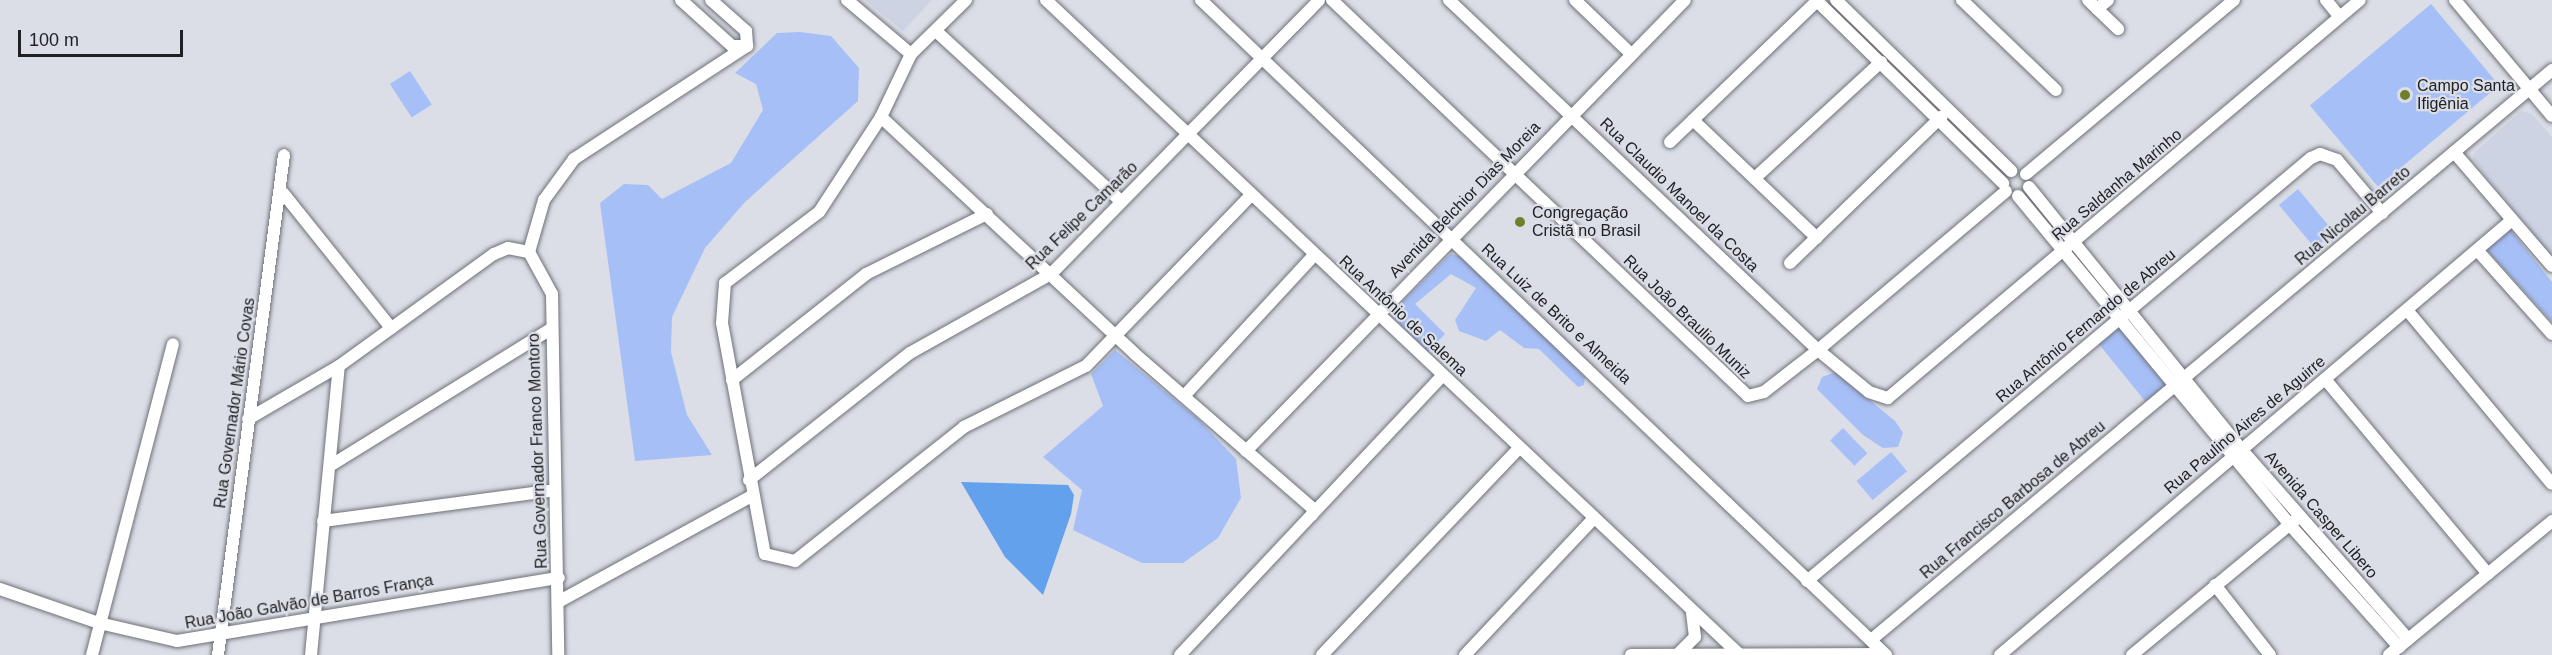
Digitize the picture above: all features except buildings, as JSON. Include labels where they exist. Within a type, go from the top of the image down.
[{"type":"street","points":[[681,0],[732,46],[747,46]]},
{"type":"street","points":[[711,0],[746,31],[747,46]]},
{"type":"street","points":[[847,0],[911,54]]},
{"type":"street","points":[[966,0],[937,32],[911,54],[881,117],[806,227],[725,283],[721,310],[749,480],[765,554],[784,563],[814,550],[942,443],[988,412],[1086,366],[1115,333],[1250,196]]},
{"type":"street","name":"Rua Antônio de Salema","points":[[1046,0],[1188,131],[1250,196],[1592,520],[1739,654]]},
{"type":"street","name":"Rua Luiz de Brito e Almeida","points":[[1201,0],[1264,58],[1806,581],[1885,654]]},
{"type":"street","name":"Rua Felipe Camarão","points":[[749,480],[910,353],[1051,274],[1188,131],[1264,58],[1319,0]]},
{"type":"street","name":"Rua João Braulio Muniz","points":[[1332,0],[1738,391],[1748,396],[1764,392],[1818,350]]},
{"type":"street","name":"Rua Claudio Manoel da Costa","points":[[1449,0],[1818,350],[1869,392],[1896,396]]},
{"type":"street","points":[[1575,0],[1629,52]]},
{"type":"street","name":"Avenida Belchior Dias Moreia","points":[[1246,451],[1451,238],[1515,176],[1629,52],[1685,0]]},
{"type":"street","points":[[1670,142],[1817,0]]},
{"type":"street","name":"Avenida Casper Libero","points":[[1817,0],[2009,190],[2185,377],[2238,453]]},
{"type":"street","points":[[1836,0],[2011,171],[2028,180]]},
{"type":"street","points":[[2092,4],[2108,0]]},
{"type":"street","points":[[1818,350],[2009,190],[2028,180],[2234,0]]},
{"type":"street","points":[[2326,0],[2339,16]]},
{"type":"street","name":"Rua Saldanha Marinho","points":[[1896,396],[2360,0]]},
{"type":"street","points":[[2455,0],[2552,116]]},
{"type":"street","points":[[1966,1],[2056,90]]},
{"type":"street","points":[[2092,4],[2118,29]]},
{"type":"street","points":[[937,32],[1121,201]]},
{"type":"street","points":[[248,419],[339,366],[494,254],[508,248],[529,252],[544,200],[574,159],[747,46]]},
{"type":"street","points":[[1756,177],[1881,62]]},
{"type":"street","name":"Rua Nicolau Barreto","points":[[2175,386],[2552,70]]},
{"type":"street","points":[[1790,263],[1950,109]]},
{"type":"street","points":[[881,117],[1135,354],[1185,395],[1313,509],[1312,515]]},
{"type":"street","points":[[1693,120],[1756,177],[1817,238]]},
{"type":"street","points":[[2454,152],[2552,266]]},
{"type":"street","name":"Rua Antônio Fernando de Abreu","points":[[1806,581],[2320,154],[2337,160],[2382,213]]},
{"type":"street","name":"Rua Governador Mário Covas","points":[[218,655],[248,419],[283,193],[284,155]]},
{"type":"street","points":[[2009,190],[2011,171]]},
{"type":"street","name":"Avenida Casper Libero","points":[[2028,180],[2076,241],[2175,386],[2238,453],[2294,521],[2404,643]]},
{"type":"street","points":[[283,193],[391,328]]},
{"type":"street","points":[[732,380],[866,274],[987,214]]},
{"type":"street","name":"Rua Paulino Aires de Aguirre","points":[[2000,655],[2512,220]]},
{"type":"street","points":[[2478,251],[2552,334]]},
{"type":"street","name":"Rua Governador Franco Montoro","points":[[529,252],[547,278],[551,328],[558,655]]},
{"type":"street","points":[[1185,395],[1314,255]]},
{"type":"street","points":[[2407,310],[2552,484]]},
{"type":"street","points":[[333,464],[551,328]]},
{"type":"street","points":[[92,655],[173,344]]},
{"type":"street","points":[[311,655],[318,614],[323,521],[333,464],[339,366]]},
{"type":"street","points":[[1180,655],[1442,376]]},
{"type":"street","points":[[2325,380],[2488,574]]},
{"type":"street","name":"Rua Francisco Barbosa de Abreu","points":[[1871,640],[2175,386]]},
{"type":"street","points":[[1322,655],[1518,449]]},
{"type":"street","points":[[323,521],[554,490]]},
{"type":"street","points":[[558,602],[752,496]]},
{"type":"street","points":[[1465,655],[1592,520]]},
{"type":"street","points":[[2132,655],[2294,521]]},
{"type":"street","points":[[2389,655],[2552,521]]},
{"type":"street","name":"Rua João Galvão de Barros França","points":[[0,589],[99,623],[177,641],[221,636],[318,614],[558,578]]},
{"type":"street","points":[[2215,585],[2270,655]]},
{"type":"street","points":[[1677,655],[1688,650],[1695,637],[1690,609]]},
{"type":"street","points":[[1630,655],[1885,654]]},
{"type":"shaded area","points":[[865,0],[932,0],[903,31]]},
{"type":"shaded area","name":"Campo Santa Ifigênia","points":[[2431,4],[2499,85],[2378,187],[2310,106]]},
{"type":"shaded area","points":[[800,32],[831,36],[859,68],[858,101],[745,202],[705,248],[672,317],[671,352],[687,415],[712,455],[635,461],[600,203],[624,184],[648,185],[662,199],[731,163],[763,110],[756,84],[735,73],[777,33]]},
{"type":"shaded area","points":[[410,71],[432,105],[412,118],[390,84]]},
{"type":"shaded area","points":[[2521,111],[2531,113],[2552,137],[2552,256],[2473,160],[2474,153]]},
{"type":"shaded area","points":[[2298,189],[2334,232],[2315,248],[2279,205]]},
{"type":"shaded area","points":[[2509,228],[2552,282],[2552,322],[2486,249]]},
{"type":"shaded area","points":[[1450,254],[1463,257],[1506,298],[1585,377],[1584,385],[1578,387],[1539,349],[1524,348],[1500,330],[1486,341],[1459,331],[1455,320],[1476,288],[1451,274],[1415,304],[1445,334],[1427,353],[1390,314]]},
{"type":"shaded area","points":[[2121,319],[2175,386],[2149,407],[2095,340]]},
{"type":"shaded area","points":[[1115,350],[1198,419],[1236,459],[1241,498],[1218,538],[1183,563],[1142,563],[1073,530],[1082,490],[1043,457],[1103,406],[1091,374]]},
{"type":"shaded area","points":[[1836,372],[1895,421],[1903,433],[1898,447],[1883,448],[1863,435],[1817,389],[1822,377]]},
{"type":"shaded area","points":[[1843,428],[1867,453],[1854,466],[1830,441]]},
{"type":"shaded area","points":[[1891,452],[1907,471],[1873,500],[1857,481]]},
{"type":"shaded area","points":[[961,482],[1068,485],[1074,495],[1071,514],[1043,595],[1005,557]]},
{"type":"place","name":"Campo Santa Ifigênia","points":[[2405,95]]},
{"type":"place","name":"Congregação Cristã no Brasil","points":[[1520,222]]}]
